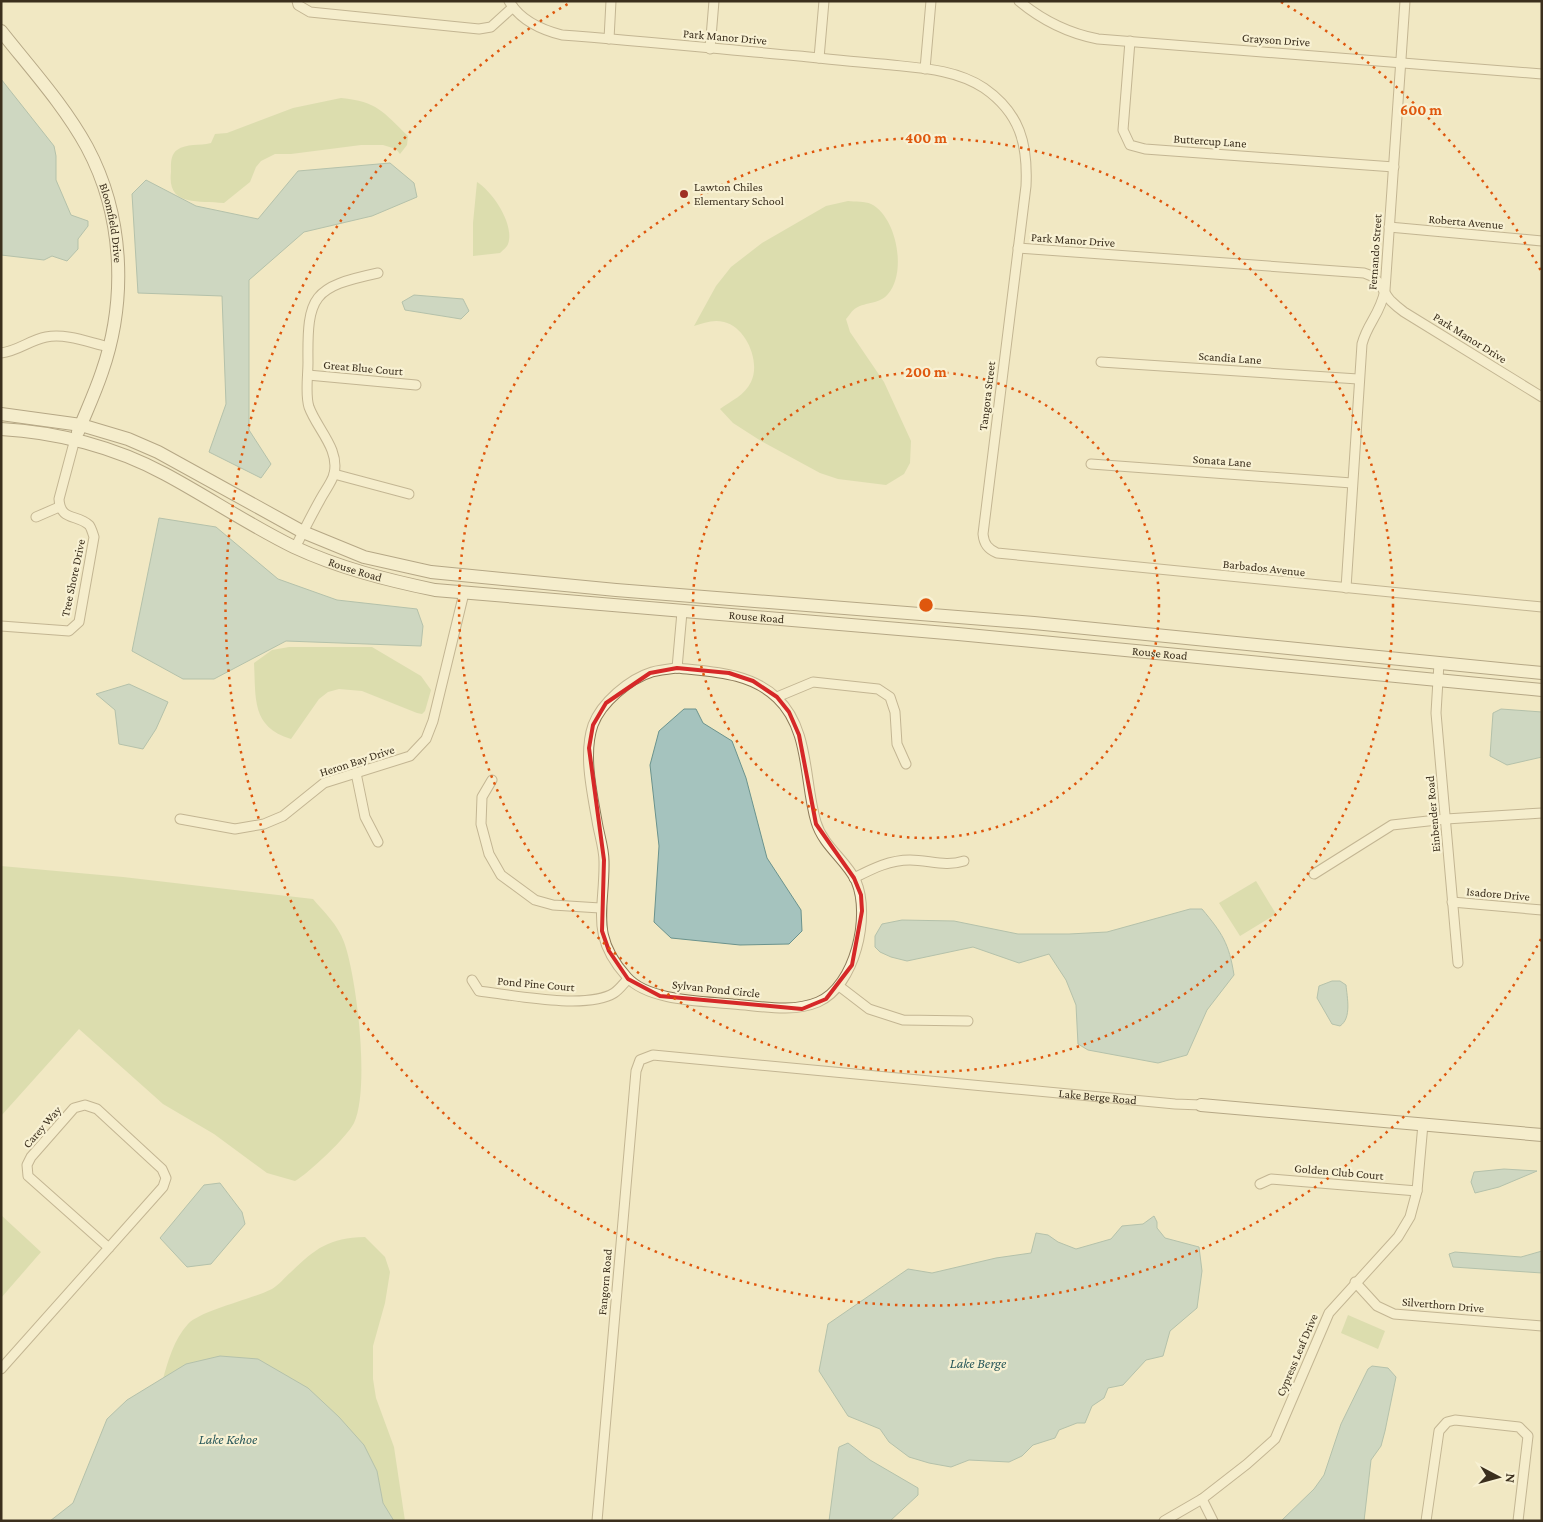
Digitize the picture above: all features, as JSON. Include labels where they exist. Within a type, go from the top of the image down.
[{"type":"street","points":[[609,39],[611,1]]},
{"type":"street","points":[[710,49],[714,1]]},
{"type":"street","points":[[819,58],[824,1]]},
{"type":"street","points":[[925,69],[931,1]]},
{"type":"street","name":"Grayson Drive","points":[[1019,1],[1044,21],[1064,31],[1098,39],[1400,61],[1542,74]]},
{"type":"street","name":"Fernando Street","points":[[1346,588],[1358,379],[1365,333],[1379,312],[1385,290],[1405,1]]},
{"type":"street","points":[[297,3],[310,12],[478,29],[491,27],[511,4]]},
{"type":"street","name":"Park Manor Drive","points":[[511,4],[527,20],[546,31],[562,35],[819,58],[953,73],[983,87],[1003,104],[1014,119],[1024,140],[1027,161],[1018,248],[1364,273],[1373,276],[1392,302],[1404,312],[1542,397]]},
{"type":"street","name":"Bloomfield Drive","points":[[1,31],[66,113],[87,148],[101,180],[116,237],[118,268],[117,314],[102,372],[75,439]]},
{"type":"street","name":"Buttercup Lane","points":[[1130,42],[1122,130],[1130,145],[1145,149],[1394,167]]},
{"type":"street","name":"Roberta Avenue","points":[[1389,227],[1542,241]]},
{"type":"street","name":"Tangora Street","points":[[987,546],[983,534],[1018,248]]},
{"type":"street","points":[[295,548],[334,474],[334,459],[330,444],[315,422],[308,404],[308,318],[324,291],[341,281],[378,273]]},
{"type":"street","points":[[1,352],[15,351],[45,338],[61,336],[109,347]]},
{"type":"street","name":"Scandia Lane","points":[[1101,362],[1358,379]]},
{"type":"street","name":"Great Blue Court","points":[[308,375],[416,386]]},
{"type":"street","name":"Rouse Road","points":[[1,414],[81,425],[128,439],[158,452],[303,532],[364,556],[431,572],[995,620],[1542,673]]},
{"type":"street","name":"Rouse Road","points":[[1,429],[75,439],[138,461],[164,473],[239,518],[295,548],[341,566],[390,581],[464,593],[958,634],[1542,690]]},
{"type":"street","points":[[36,517],[59,507],[66,465],[75,439]]},
{"type":"street","name":"Sonata Lane","points":[[1091,464],[1352,483]]},
{"type":"street","points":[[334,474],[409,494]]},
{"type":"street","name":"Tree Shore Drive","points":[[1,626],[69,631],[79,622],[94,537],[89,525],[64,513],[59,507]]},
{"type":"street","name":"Barbados Avenue","points":[[987,546],[997,554],[1542,607]]},
{"type":"street","name":"Heron Bay Drive","points":[[180,819],[236,829],[264,824],[283,816],[324,783],[356,772],[388,765],[410,756],[426,738],[433,721],[464,593]]},
{"type":"street","points":[[677,668],[682,612]]},
{"type":"street","name":"Einbender Road","points":[[1438,663],[1436,713],[1458,963]]},
{"type":"street","name":"Sylvan Pond Circle","points":[[677,668],[729,674],[753,681],[777,697],[789,712],[799,735],[816,824],[828,846],[854,878],[861,895],[861,919],[852,966],[839,986],[826,998],[802,1009],[660,996],[628,979],[609,951],[602,931],[600,908],[604,860],[591,786],[589,748],[593,725],[606,703],[629,684],[650,673],[677,668]]},
{"type":"street","points":[[777,697],[813,682],[878,689],[890,697],[895,712],[898,744],[906,764]]},
{"type":"street","points":[[356,772],[365,817],[378,842]]},
{"type":"street","points":[[492,780],[482,797],[480,824],[489,854],[501,875],[535,900],[554,905],[600,908]]},
{"type":"street","points":[[1314,874],[1392,825],[1446,819],[1542,813]]},
{"type":"street","points":[[854,878],[888,862],[910,860],[952,865],[964,861]]},
{"type":"street","name":"Isadore Drive","points":[[1452,902],[1542,910]]},
{"type":"street","name":"Pond Pine Court","points":[[472,980],[479,991],[564,1001],[597,1000],[615,993],[628,979]]},
{"type":"street","points":[[839,986],[869,1009],[904,1020],[968,1021]]},
{"type":"street","name":"Lake Berge Road","points":[[653,1055],[1165,1104],[1201,1105],[1542,1135]]},
{"type":"street","name":"Fangorn Road","points":[[597,1521],[636,1071],[640,1060],[653,1055]]},
{"type":"street","name":"Carey Way","points":[[1,1369],[109,1248],[163,1187],[166,1178],[162,1169],[97,1109],[86,1105],[74,1108],[31,1157],[27,1165],[28,1176],[109,1248]]},
{"type":"street","name":"Cypress Leaf Drive","points":[[1164,1521],[1202,1499],[1247,1464],[1275,1439],[1329,1313],[1355,1282],[1398,1237],[1410,1217],[1417,1191],[1423,1124]]},
{"type":"street","name":"Golden Club Court","points":[[1260,1184],[1271,1179],[1417,1191]]},
{"type":"street","name":"Silverthorn Drive","points":[[1355,1282],[1377,1306],[1394,1314],[1542,1326]]},
{"type":"street","points":[[1426,1521],[1439,1431],[1447,1422],[1454,1420],[1519,1427],[1525,1430],[1528,1436],[1518,1521]]},
{"type":"street","points":[[1202,1499],[1213,1521]]},
{"type":"highlighted area","points":[[677,668],[729,673],[753,681],[777,697],[789,712],[799,735],[816,824],[854,878],[861,895],[862,911],[852,965],[826,999],[802,1009],[660,996],[628,979],[609,951],[602,931],[604,860],[589,748],[593,725],[606,703],[650,673]]},
{"type":"green space","points":[[341,98],[372,105],[392,120],[408,136],[407,145],[400,154],[396,149],[383,145],[361,145],[291,154],[275,154],[261,161],[256,167],[250,182],[224,203],[194,201],[179,196],[174,191],[171,183],[171,160],[177,150],[211,143],[215,134],[227,133],[293,108]]},
{"type":"green space","points":[[477,182],[496,201],[508,228],[507,245],[500,253],[473,256],[473,223]]},
{"type":"green space","points":[[848,201],[869,203],[880,211],[893,233],[898,260],[894,285],[888,294],[881,300],[856,308],[846,319],[850,332],[884,382],[911,441],[910,463],[904,474],[886,485],[838,479],[820,473],[761,441],[733,423],[720,409],[741,394],[751,382],[754,374],[754,365],[749,346],[739,331],[732,325],[724,322],[712,321],[694,326],[716,286],[731,267],[762,243],[826,206]]},
{"type":"green space","points":[[289,647],[372,647],[421,676],[431,690],[425,711],[422,714],[417,713],[362,691],[339,689],[328,692],[319,699],[291,739],[278,734],[262,719],[258,710],[254,663],[272,650]]},
{"type":"green space","points":[[1,866],[123,877],[313,899],[338,930],[344,942],[349,958],[357,1006],[361,1060],[359,1107],[354,1123],[344,1137],[309,1171],[295,1181],[267,1173],[214,1134],[163,1104],[79,1029],[1,1116]]},
{"type":"green space","points":[[1256,881],[1276,914],[1240,936],[1219,903]]},
{"type":"green space","points":[[1,1215],[41,1252],[1,1298]]},
{"type":"green space","points":[[365,1237],[385,1257],[390,1272],[385,1303],[373,1346],[373,1379],[376,1398],[394,1447],[405,1521],[394,1521],[383,1503],[377,1471],[163,1379],[175,1343],[188,1324],[195,1319],[272,1289],[308,1257],[332,1242]]},
{"type":"green space","points":[[1348,1315],[1385,1331],[1378,1349],[1341,1333]]},
{"type":"water","points":[[1,79],[54,146],[56,180],[71,215],[88,221],[88,226],[78,239],[78,249],[67,261],[52,256],[44,260],[1,255]]},
{"type":"water","points":[[390,163],[414,183],[417,197],[372,216],[304,232],[249,280],[249,430],[271,464],[261,478],[209,452],[226,404],[222,296],[138,293],[132,194],[146,180],[196,206],[258,219],[298,171]]},
{"type":"water","points":[[414,295],[463,299],[469,311],[461,319],[405,310],[402,302]]},
{"type":"water","points":[[159,518],[216,527],[278,579],[337,600],[417,609],[423,626],[421,646],[286,641],[214,679],[183,679],[132,651]]},
{"type":"water","points":[[129,684],[168,702],[156,729],[143,749],[119,744],[115,710],[96,694]]},
{"type":"water","points":[[684,709],[696,709],[703,723],[732,741],[746,778],[767,858],[801,910],[802,931],[789,944],[740,945],[671,938],[654,922],[659,846],[650,765],[659,731]]},
{"type":"water","points":[[1501,709],[1542,712],[1542,757],[1507,765],[1490,756],[1493,713]]},
{"type":"water","points":[[1190,909],[1202,909],[1220,932],[1230,955],[1234,975],[1207,1010],[1187,1055],[1158,1063],[1088,1050],[1078,1044],[1076,1005],[1066,980],[1049,954],[1019,963],[973,947],[907,961],[891,957],[880,952],[875,947],[875,936],[882,924],[902,920],[954,921],[1018,934],[1069,934],[1107,932]]},
{"type":"water","points":[[1332,981],[1340,981],[1346,985],[1347,1013],[1344,1022],[1340,1026],[1332,1024],[1317,998],[1319,986]]},
{"type":"water","points":[[1504,1169],[1537,1171],[1499,1187],[1475,1193],[1471,1182],[1474,1172]]},
{"type":"water","points":[[220,1183],[242,1212],[245,1224],[211,1264],[187,1267],[160,1238],[204,1185]]},
{"type":"water","name":"Lake Berge","points":[[1154,1216],[1157,1228],[1165,1238],[1199,1247],[1202,1271],[1197,1308],[1170,1331],[1163,1356],[1146,1360],[1123,1385],[1108,1388],[1104,1398],[1092,1406],[1085,1423],[1077,1423],[1059,1430],[1055,1438],[1033,1445],[1022,1456],[1009,1462],[969,1460],[951,1467],[909,1457],[889,1442],[880,1429],[848,1416],[819,1371],[828,1324],[908,1269],[932,1273],[996,1258],[1031,1253],[1036,1233],[1048,1235],[1058,1242],[1076,1249],[1111,1239],[1122,1226],[1143,1224]]},
{"type":"water","points":[[1542,1251],[1542,1273],[1453,1267],[1449,1254],[1455,1252],[1521,1257]]},
{"type":"water","name":"Lake Kehoe","points":[[220,1356],[258,1359],[308,1388],[339,1417],[364,1445],[377,1471],[383,1503],[394,1521],[50,1521],[73,1503],[107,1419],[127,1400],[186,1364]]},
{"type":"water","points":[[1372,1366],[1388,1368],[1396,1377],[1381,1446],[1371,1460],[1364,1521],[1281,1521],[1314,1489],[1324,1475],[1341,1424],[1368,1369]]},
{"type":"water","points":[[848,1443],[870,1460],[918,1488],[918,1495],[890,1521],[829,1521],[839,1447]]},
{"type":"place","name":"Lawton Chiles Elementary School","points":[[684,194]]}]
